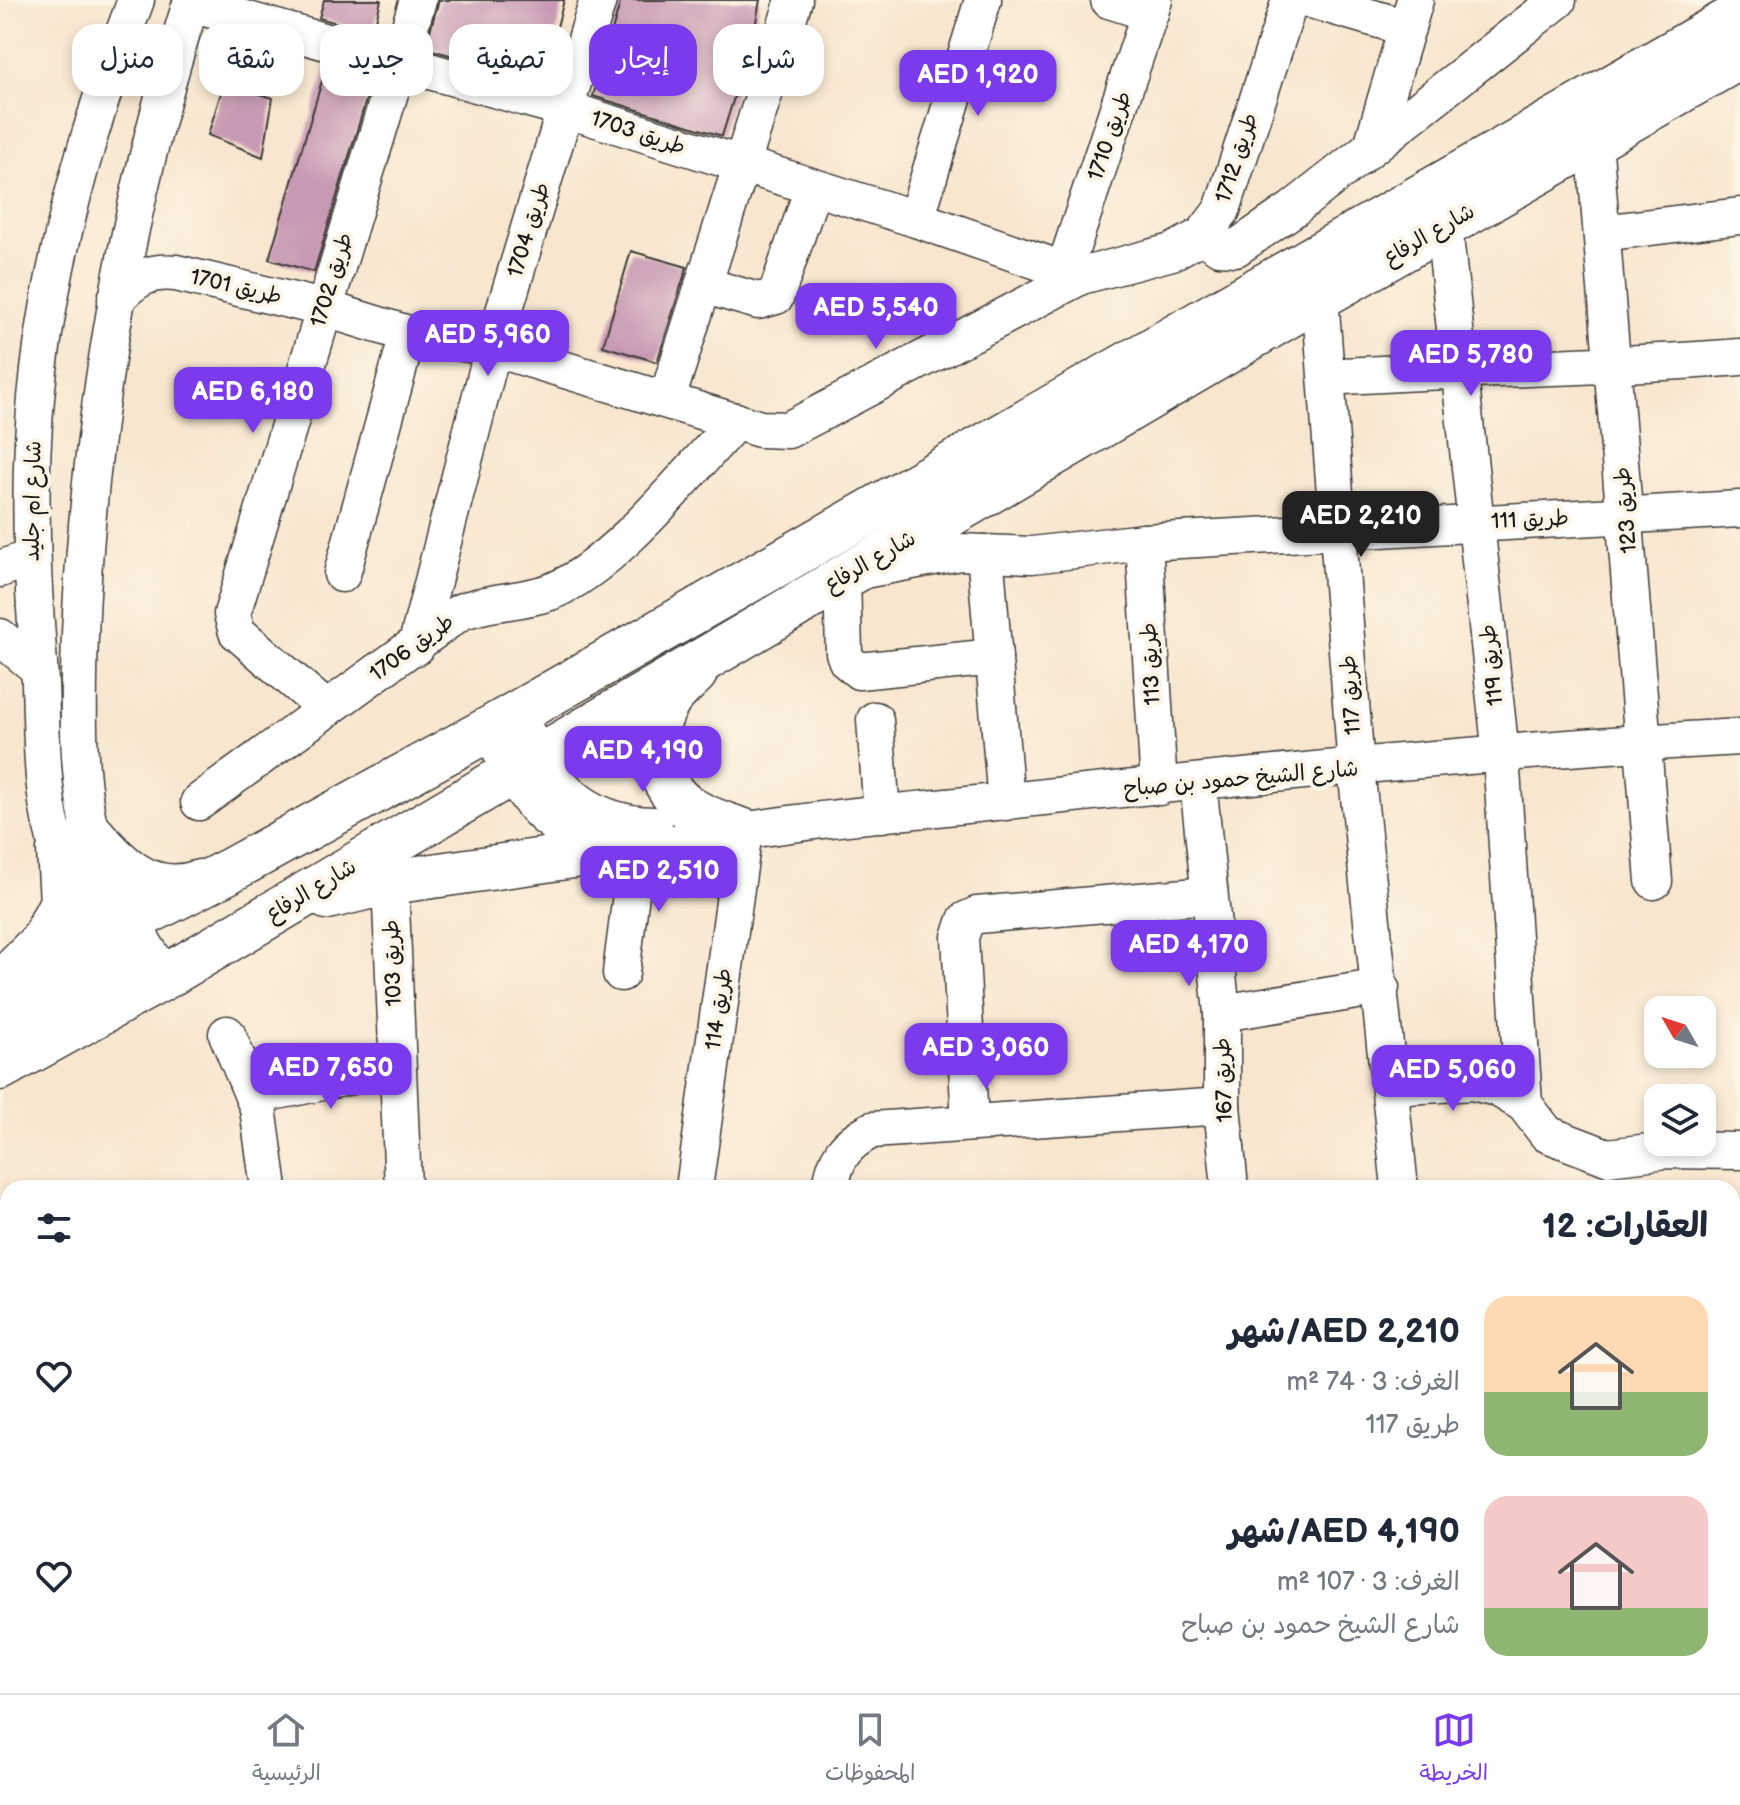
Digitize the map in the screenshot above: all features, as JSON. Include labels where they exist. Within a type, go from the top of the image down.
[{"type":"main road","name":"شارع الرفاع","points":[[0,984],[118,936],[229,871],[503,722],[1740,14]]},
{"type":"main road","name":"شارع الرفاع","points":[[0,1068],[157,982],[1320,297],[1740,57]]},
{"type":"main road","points":[[722,647],[669,700],[658,728],[657,759],[663,778],[689,809],[744,831]]},
{"type":"main road","points":[[0,984],[42,941],[62,902],[74,841],[155,886],[192,885],[229,871]]},
{"type":"main road","points":[[286,906],[390,882],[637,847]]},
{"type":"main road","points":[[0,1029],[100,971],[118,936]]},
{"type":"street","name":"شارع ام جليد","points":[[136,0],[89,133],[45,326],[15,564],[39,669],[48,801],[74,841],[118,936],[157,982]]},
{"type":"street","name":"طريق 1702","points":[[410,24],[418,0]]},
{"type":"street","name":"طريق 1704","points":[[416,647],[493,348],[598,0]]},
{"type":"street","points":[[667,399],[794,0]]},
{"type":"street","points":[[916,219],[983,0]]},
{"type":"street","points":[[1109,0],[1152,6]]},
{"type":"street","name":"طريق 1712","points":[[736,421],[773,431],[801,425],[1072,274],[1172,252],[1203,235],[1222,210],[1290,0]]},
{"type":"street","points":[[1311,0],[1411,14],[1372,146]]},
{"type":"street","points":[[1203,235],[1219,247],[1236,248],[1558,0]]},
{"type":"street","name":"شارع ام جليد","points":[[74,841],[82,757],[79,673],[82,586],[95,447],[116,299],[145,166],[192,2]]},
{"type":"street","name":"طريق 1703","points":[[192,2],[320,40]]},
{"type":"street","name":"طريق 1710","points":[[1072,274],[1152,6]]},
{"type":"street","name":"طريق 1703","points":[[433,73],[565,109],[741,167],[916,219],[1072,274]]},
{"type":"street","name":"طريق 1702","points":[[325,708],[237,632],[232,614],[388,96]]},
{"type":"street","name":"طريق 123","points":[[1594,140],[1654,881]]},
{"type":"street","points":[[703,285],[758,301],[776,296],[813,188]]},
{"type":"street","points":[[1602,233],[1740,216]]},
{"type":"street","name":"طريق 119","points":[[1444,227],[1501,755],[1524,1104]]},
{"type":"street","name":"طريق 1701","points":[[116,299],[142,276],[159,271],[323,308],[408,334],[493,348],[736,421]]},
{"type":"street","name":"طريق 117","points":[[1320,297],[1356,768],[1399,1180]]},
{"type":"street","points":[[342,574],[408,334]]},
{"type":"street","points":[[1327,377],[1460,368],[1614,368],[1740,357]]},
{"type":"street","name":"طريق 1706","points":[[199,802],[325,708],[416,647],[460,612],[479,605],[552,591],[582,574],[636,527],[736,421]]},
{"type":"street","name":"طريق 111","points":[[848,575],[960,552],[1032,555],[1144,542],[1740,509]]},
{"type":"street","name":"طريق 113","points":[[1144,542],[1159,787]]},
{"type":"street","points":[[985,553],[1006,802]]},
{"type":"street","points":[[848,575],[844,653],[859,671],[994,657]]},
{"type":"street","points":[[0,637],[39,669]]},
{"type":"street","points":[[875,720],[882,814]]},
{"type":"street","name":"شارع الشيخ حمود بن صباح","points":[[503,722],[525,765],[607,818],[625,824],[744,831]]},
{"type":"street","name":"شارع الشيخ حمود بن صباح","points":[[525,765],[521,792],[550,823],[589,840],[637,847],[882,814],[1198,782],[1644,742],[1740,737]]},
{"type":"street","name":"طريق 167","points":[[1198,782],[1222,1013],[1222,1106],[1229,1180]]},
{"type":"street","name":"طريق 114","points":[[695,1180],[744,831]]},
{"type":"street","points":[[621,973],[637,847]]},
{"type":"street","name":"طريق 103","points":[[390,882],[400,1180]]},
{"type":"street","points":[[970,1122],[960,937],[966,920],[977,915],[1209,895]]},
{"type":"street","points":[[1222,1013],[1381,987]]},
{"type":"street","points":[[227,1034],[253,1096],[268,1180]]},
{"type":"street","points":[[253,1096],[397,1067]]},
{"type":"street","points":[[1390,1087],[1473,1082],[1497,1088],[1524,1104],[1547,1134],[1607,1157],[1667,1150],[1740,1151]]},
{"type":"street","points":[[832,1180],[833,1167],[850,1141],[872,1130],[1222,1106]]},
{"type":"building","points":[[324,0],[381,0],[375,24],[341,24],[319,18]]},
{"type":"building","points":[[439,0],[564,0],[558,24],[449,24],[449,55],[433,50],[432,24]]},
{"type":"building","points":[[621,0],[760,0],[756,24],[713,24],[713,96],[734,96],[722,136],[593,96],[697,96],[697,24],[614,24]]},
{"type":"building","points":[[320,88],[320,96],[367,96],[314,272],[269,259]]},
{"type":"building","points":[[220,96],[273,98],[263,157],[208,135]]},
{"type":"building","points":[[631,251],[687,267],[657,362],[603,346]]}]
